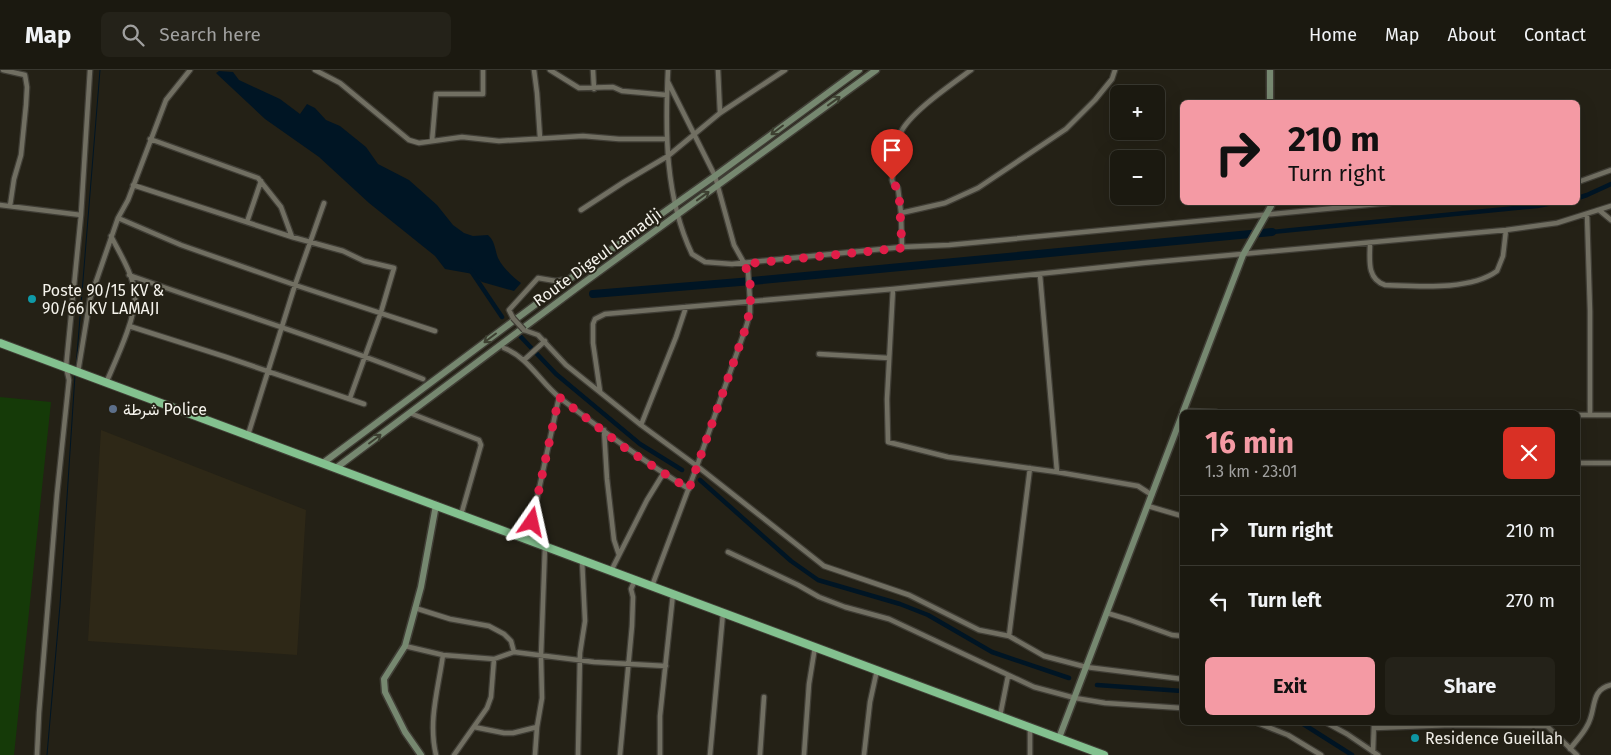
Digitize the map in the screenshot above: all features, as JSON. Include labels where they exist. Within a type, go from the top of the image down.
[{"type":"highway","points":[[0,343],[1100,754]]},
{"type":"main road","name":"Route Digeul Lamadji","points":[[323,463],[571,278],[715,176],[859,70]]},
{"type":"main road","name":"Route Digeul Lamadji","points":[[336,468],[678,214],[876,70]]},
{"type":"main road","points":[[1270,70],[1270,100]]},
{"type":"main road","points":[[1184,410],[1245,252],[1271,205]]},
{"type":"main road","points":[[1059,738],[1180,421]]},
{"type":"main road","points":[[421,755],[404,732],[385,692],[384,679],[404,646],[421,587],[436,505]]},
{"type":"street","points":[[3,70],[25,75],[27,87],[20,155],[10,206]]},
{"type":"street","points":[[37,755],[38,713],[54,524],[69,380],[66,367],[81,215],[90,70]]},
{"type":"street","points":[[315,70],[340,82],[409,140],[419,143],[462,137],[499,141],[583,136],[619,139],[667,139]]},
{"type":"street","points":[[432,141],[436,94],[483,94],[483,70]]},
{"type":"street","points":[[534,70],[540,138]]},
{"type":"street","points":[[550,70],[579,88],[613,87],[622,91],[667,95]]},
{"type":"street","points":[[593,70],[594,89]]},
{"type":"street","points":[[668,70],[667,139],[675,204],[692,254],[699,260],[714,264],[744,264],[1370,205]]},
{"type":"street","points":[[718,70],[720,112]]},
{"type":"street","points":[[581,210],[668,156],[720,112],[785,70]]},
{"type":"street","points":[[902,248],[898,188],[893,184],[892,180],[896,148],[901,132],[915,115],[971,70]]},
{"type":"street","points":[[901,213],[944,203],[978,188],[1066,129],[1095,100],[1112,79],[1115,70]]},
{"type":"street","points":[[78,372],[90,299],[118,218],[128,200],[166,100],[188,71]]},
{"type":"street","points":[[652,586],[689,489],[750,313],[749,276],[734,245],[715,176],[667,81]]},
{"type":"street","points":[[150,139],[256,177],[281,207],[292,237]]},
{"type":"street","points":[[1580,181],[1611,170]]},
{"type":"street","points":[[247,222],[261,181]]},
{"type":"street","points":[[133,185],[292,237],[343,251],[364,261],[394,268],[381,312],[350,398]]},
{"type":"street","points":[[248,435],[295,285],[324,204]]},
{"type":"street","points":[[0,206],[81,215]]},
{"type":"street","points":[[600,391],[593,343],[593,324],[595,319],[606,314],[1040,275],[1245,252],[1370,243],[1506,230],[1556,224],[1611,206]]},
{"type":"street","points":[[1598,210],[1611,220]]},
{"type":"street","points":[[1587,214],[1590,311],[1590,415]]},
{"type":"street","points":[[118,218],[181,245],[295,285],[436,330]]},
{"type":"street","points":[[1370,243],[1371,272],[1379,283],[1384,285],[1443,286],[1466,283],[1497,271],[1500,268],[1503,256],[1506,230]]},
{"type":"street","points":[[106,383],[129,326],[135,301],[135,293],[130,275],[112,236]]},
{"type":"street","points":[[130,275],[366,356],[423,379]]},
{"type":"street","points":[[1040,275],[1057,472]]},
{"type":"street","points":[[571,278],[556,282],[538,278],[509,310],[513,318],[524,330],[538,335],[566,365],[641,425],[697,466],[824,566],[909,595],[979,630],[1008,636],[1044,656],[1086,667],[1180,679]]},
{"type":"street","points":[[893,289],[887,399],[888,442],[948,457],[1057,472],[1138,486],[1152,495]]},
{"type":"street","points":[[641,425],[676,337],[686,306]]},
{"type":"street","points":[[129,326],[364,404]]},
{"type":"street","points":[[524,360],[545,341]]},
{"type":"street","points":[[504,348],[524,360],[559,397],[629,451],[689,489]]},
{"type":"street","points":[[819,354],[889,358]]},
{"type":"street","points":[[528,540],[559,397]]},
{"type":"street","points":[[410,413],[468,434],[479,440],[481,445],[461,515]]},
{"type":"street","points":[[1580,415],[1611,416]]},
{"type":"street","points":[[604,430],[613,531],[619,555]]},
{"type":"street","points":[[1580,463],[1611,463]]},
{"type":"street","points":[[1008,636],[1030,468]]},
{"type":"street","points":[[611,571],[647,500],[664,474]]},
{"type":"street","points":[[1148,506],[1180,515]]},
{"type":"street","points":[[535,755],[536,726],[542,698],[541,656],[545,546]]},
{"type":"street","points":[[728,552],[819,597],[845,607],[889,619],[1034,687],[1075,698],[1105,703],[1180,708]]},
{"type":"street","points":[[578,755],[580,653],[585,621],[582,560]]},
{"type":"street","points":[[620,755],[633,616],[634,597],[631,589],[635,580]]},
{"type":"street","points":[[660,755],[660,716],[673,594]]},
{"type":"street","points":[[415,608],[450,619],[489,626],[504,634],[511,641],[514,652]]},
{"type":"street","points":[[710,755],[724,613]]},
{"type":"street","points":[[1107,614],[1172,635],[1180,636]]},
{"type":"street","points":[[404,646],[443,655],[494,659],[514,652],[581,660],[666,666]]},
{"type":"street","points":[[804,755],[808,694],[815,647]]},
{"type":"street","points":[[436,755],[432,739],[432,720],[443,655]]},
{"type":"street","points":[[454,755],[487,708],[491,697],[494,659]]},
{"type":"street","points":[[864,755],[870,702],[877,670]]},
{"type":"street","points":[[1000,716],[1008,676]]},
{"type":"street","points":[[1570,749],[1587,726],[1597,693],[1601,687],[1611,685]]},
{"type":"street","points":[[760,755],[764,697]]},
{"type":"street","points":[[1263,725],[1288,735],[1321,755]]},
{"type":"street","points":[[1330,725],[1376,753]]},
{"type":"street","points":[[1376,753],[1374,725],[1451,725]]},
{"type":"street","points":[[1548,725],[1576,755]]},
{"type":"street","points":[[474,728],[513,733],[536,726]]},
{"type":"street","points":[[1030,728],[1030,755]]},
{"type":"street","points":[[1025,755],[1030,748]]},
{"type":"shaded area","points":[[101,430],[306,510],[297,655],[88,641]]},
{"type":"green space","points":[[0,397],[51,402],[14,755],[0,755]]},
{"type":"water","points":[[219,71],[233,72],[239,80],[280,99],[300,114],[307,104],[315,108],[326,120],[340,126],[366,147],[378,164],[409,180],[437,205],[453,225],[464,233],[473,236],[488,235],[502,265],[521,283],[514,291],[482,282],[473,274],[445,269],[435,256],[369,203],[319,157],[265,119],[216,73]]},
{"type":"waterway","points":[[76,367],[100,70]]},
{"type":"waterway","points":[[1580,197],[1611,184]]},
{"type":"waterway","points":[[1272,232],[1542,205]]},
{"type":"waterway","points":[[593,294],[752,281],[1272,232]]},
{"type":"waterway","points":[[471,271],[502,317]]},
{"type":"waterway","points":[[521,337],[556,374],[640,444],[682,470]]},
{"type":"waterway","points":[[47,755],[60,605],[75,375]]},
{"type":"waterway","points":[[700,480],[791,561],[818,580],[900,604],[928,615],[992,652],[1069,678]]},
{"type":"waterway","points":[[1097,685],[1180,691]]},
{"type":"waterway","points":[[1305,725],[1352,755]]},
{"type":"place","name":"Poste 90/15 KV & 90/66 KV LAMAJI","points":[[32,299]]},
{"type":"place","name":"شرطة Police","points":[[113,409]]},
{"type":"place","name":"Residence Gueillah","points":[[1415,738]]},
{"type":"route","points":[[532,522],[544,458],[559,397],[629,451],[689,489],[750,313],[749,276],[744,264],[902,248],[899,192],[892,180]]}]
